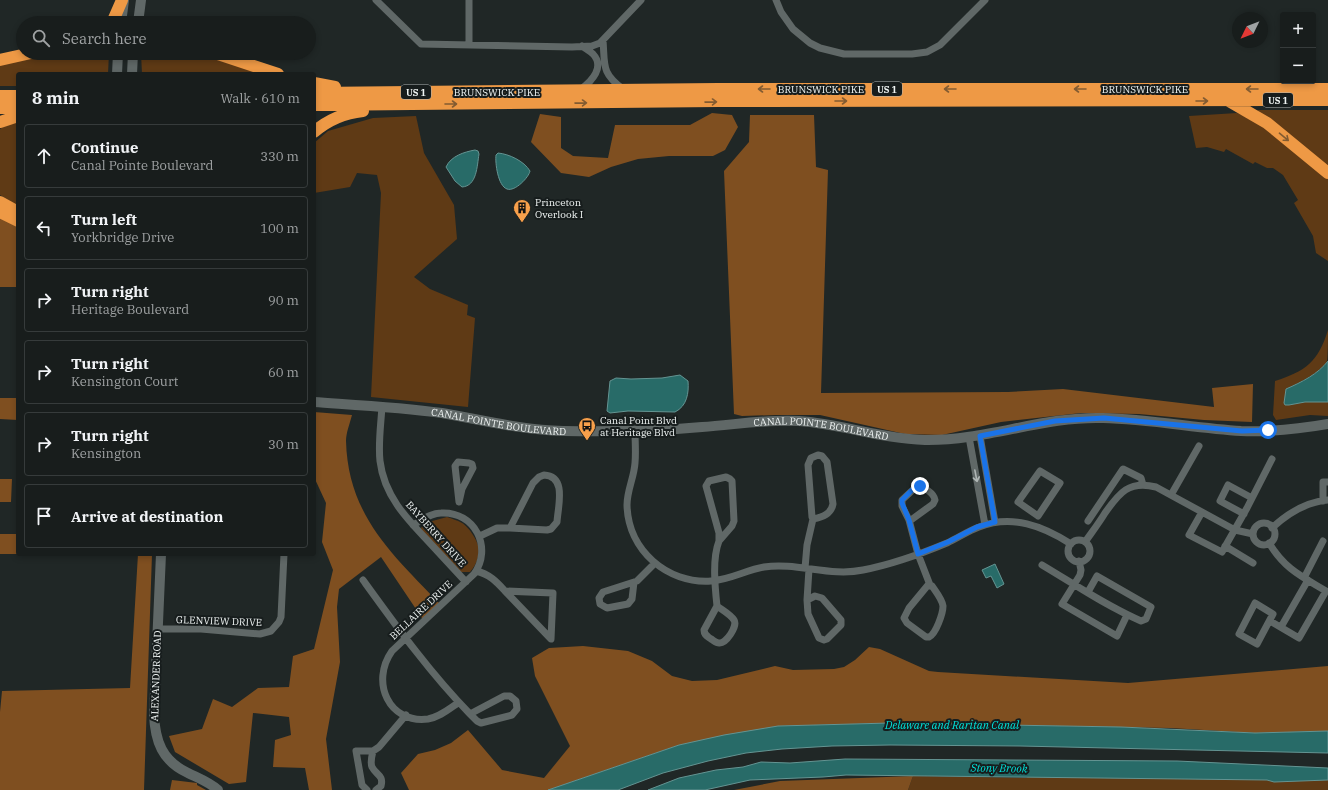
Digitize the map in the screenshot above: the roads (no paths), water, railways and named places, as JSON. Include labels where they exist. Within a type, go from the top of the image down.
[{"type":"highway","points":[[115,16],[123,0]]},
{"type":"highway","points":[[0,60],[16,56]]},
{"type":"highway","points":[[236,60],[272,72]]},
{"type":"highway","points":[[316,83],[378,92]]},
{"type":"highway","name":"BRUNSWICK PIKE","points":[[316,93],[733,89],[1325,87]]},
{"type":"highway","points":[[0,96],[16,96]]},
{"type":"highway","points":[[1229,100],[1267,123],[1328,174]]},
{"type":"highway","name":"BRUNSWICK PIKE","points":[[316,105],[718,101],[1328,100]]},
{"type":"highway","points":[[316,130],[326,122],[342,115],[414,104]]},
{"type":"highway","points":[[0,108],[16,108]]},
{"type":"highway","points":[[0,122],[16,117]]},
{"type":"highway","points":[[0,202],[16,211]]},
{"type":"highway","points":[[0,212],[16,220]]},
{"type":"street","points":[[122,16],[123,0]]},
{"type":"street","points":[[139,16],[141,0]]},
{"type":"street","points":[[376,0],[421,44],[582,46],[596,46],[641,0]]},
{"type":"street","points":[[469,0],[469,45]]},
{"type":"street","points":[[776,0],[781,12],[793,29],[810,43],[820,48],[844,54],[912,54],[927,52],[940,45],[985,0]]},
{"type":"street","points":[[603,40],[605,69],[608,77],[624,90]]},
{"type":"street","points":[[576,91],[588,84],[594,78],[598,70],[598,62],[594,55],[582,46]]},
{"type":"street","points":[[117,72],[118,60]]},
{"type":"street","points":[[132,72],[133,60]]},
{"type":"street","name":"CANAL POINTE BOULEVARD","points":[[316,402],[382,406],[542,430],[675,429],[783,420],[824,424],[886,437],[945,440],[969,438],[1055,421],[1076,419],[1104,418],[1242,431],[1288,429],[1328,424]]},
{"type":"street","name":"BAYBERRY DRIVE","points":[[382,406],[380,449],[382,474],[392,497],[397,506],[413,525],[466,582]]},
{"type":"street","points":[[635,430],[635,462],[628,493],[628,516],[635,538],[641,548],[655,563],[681,578],[701,581],[715,581],[766,567],[780,566],[842,572],[858,571],[874,568],[918,554],[948,542],[985,524],[995,522],[1018,522],[1035,525],[1048,530],[1071,544]]},
{"type":"street","points":[[980,436],[995,522]]},
{"type":"street","points":[[969,438],[985,524]]},
{"type":"street","points":[[1171,495],[1199,446]]},
{"type":"street","points":[[807,600],[815,596],[822,598],[841,620],[841,625],[827,639],[824,640],[820,638],[808,614],[807,600],[807,545],[813,519],[808,465],[811,458],[822,456],[827,462],[833,504],[832,508],[826,515],[813,519]]},
{"type":"street","points":[[1202,512],[1189,535],[1222,552],[1244,514],[1272,459]]},
{"type":"street","points":[[455,514],[459,502],[462,489],[473,468],[472,464],[469,463],[458,462],[455,466],[459,502]]},
{"type":"street","points":[[1088,521],[1124,469],[1141,478],[1143,485]]},
{"type":"street","points":[[1035,525],[1038,516],[1060,483],[1040,471],[1018,502],[1038,516]]},
{"type":"street","points":[[413,525],[432,514],[448,512],[455,514],[472,524],[480,536],[497,528],[547,530],[555,526],[557,522],[560,489],[556,480],[552,477],[544,475],[535,479],[510,528]]},
{"type":"street","points":[[717,606],[732,618],[736,624],[726,641],[721,643],[718,643],[704,633],[704,630],[717,606],[715,581],[719,541],[719,533],[706,486],[709,481],[728,478],[732,481],[734,521],[732,526],[719,541]]},
{"type":"street","points":[[1272,528],[1281,520],[1300,508],[1326,500],[1323,482],[1328,482]]},
{"type":"street","points":[[1085,542],[1117,497],[1130,488],[1143,485],[1156,487],[1235,530],[1253,534]]},
{"type":"street","points":[[1244,514],[1220,501],[1228,485],[1252,498]]},
{"type":"street","points":[[909,520],[933,504],[933,494],[920,486],[915,487],[902,500],[902,506],[909,520],[918,554],[930,585],[943,606],[934,634],[929,637],[907,623],[904,618],[915,599],[930,585]]},
{"type":"street","points":[[1262,524],[1266,524],[1272,528],[1274,536],[1269,543],[1263,545],[1259,544],[1254,538],[1253,534],[1255,528],[1262,524]]},
{"type":"street","name":"BELLAIRE DRIVE","points":[[458,703],[436,717],[421,719],[406,715],[399,712],[385,694],[382,672],[387,658],[392,651],[476,571],[482,557],[480,536]]},
{"type":"street","points":[[1078,540],[1085,542],[1089,546],[1089,554],[1084,560],[1075,560],[1070,555],[1069,548],[1071,544],[1078,540]]},
{"type":"street","points":[[1281,627],[1323,542]]},
{"type":"street","points":[[1269,543],[1290,569],[1326,591],[1299,638],[1270,621]]},
{"type":"street","points":[[1225,546],[1253,563]]},
{"type":"street","name":"ALEXANDER ROAD","points":[[161,556],[154,714],[155,733],[163,752],[174,764],[184,771],[207,782],[218,790]]},
{"type":"street","name":"GLENVIEW DRIVE","points":[[158,629],[200,629],[260,634],[271,631],[279,622],[281,617],[284,556]]},
{"type":"street","points":[[1079,561],[1081,570],[1080,575],[1062,604],[1117,636],[1128,615]]},
{"type":"street","points":[[634,582],[632,599],[628,604],[607,608],[600,604],[599,598],[603,592],[636,581],[655,563]]},
{"type":"street","points":[[1042,564],[1088,592],[1141,621],[1146,619],[1151,607],[1097,576],[1088,592]]},
{"type":"street","points":[[476,571],[482,572],[494,578],[505,591],[551,639],[553,593],[505,591]]},
{"type":"street","points":[[363,580],[405,638],[442,685],[458,703],[477,721],[485,723],[512,715],[518,705],[514,698],[507,696],[470,714]]},
{"type":"street","points":[[1255,603],[1273,614],[1270,621],[1257,644],[1239,634],[1255,603]]},
{"type":"street","points":[[367,790],[362,785],[356,751],[373,750],[379,747],[406,715]]},
{"type":"street","points":[[373,750],[371,764],[382,778],[381,786],[376,790]]},
{"type":"water","points":[[475,150],[478,151],[479,154],[475,175],[471,183],[462,187],[455,181],[446,167],[454,157],[462,153]]},
{"type":"water","points":[[498,153],[516,159],[524,164],[530,171],[518,186],[507,189],[501,184],[496,163],[496,155]]},
{"type":"water","points":[[1328,361],[1328,402],[1305,402],[1285,405],[1286,389],[1315,374]]},
{"type":"water","points":[[680,375],[688,381],[688,390],[685,403],[675,412],[628,411],[610,413],[607,411],[610,381],[616,378],[662,378]]},
{"type":"water","points":[[995,564],[1004,584],[997,588],[991,576],[986,578],[982,570]]},
{"type":"water","name":"Delaware and Raritan Canal","points":[[890,723],[1121,727],[1255,733],[1328,731],[1328,753],[1020,746],[832,746],[746,753],[663,773],[618,790],[548,790],[679,745],[724,735],[778,726]]},
{"type":"water","name":"Stony Brook","points":[[845,759],[1177,761],[1328,768],[1328,780],[1274,782],[1267,780],[846,775],[750,780],[705,790],[648,790],[679,778],[716,770],[743,767],[761,762],[790,763]]},
{"type":"place","name":"Princeton Overlook I","points":[[522,223]]},
{"type":"place","name":"Canal Point Blvd at Heritage Blvd","points":[[587,441]]}]
